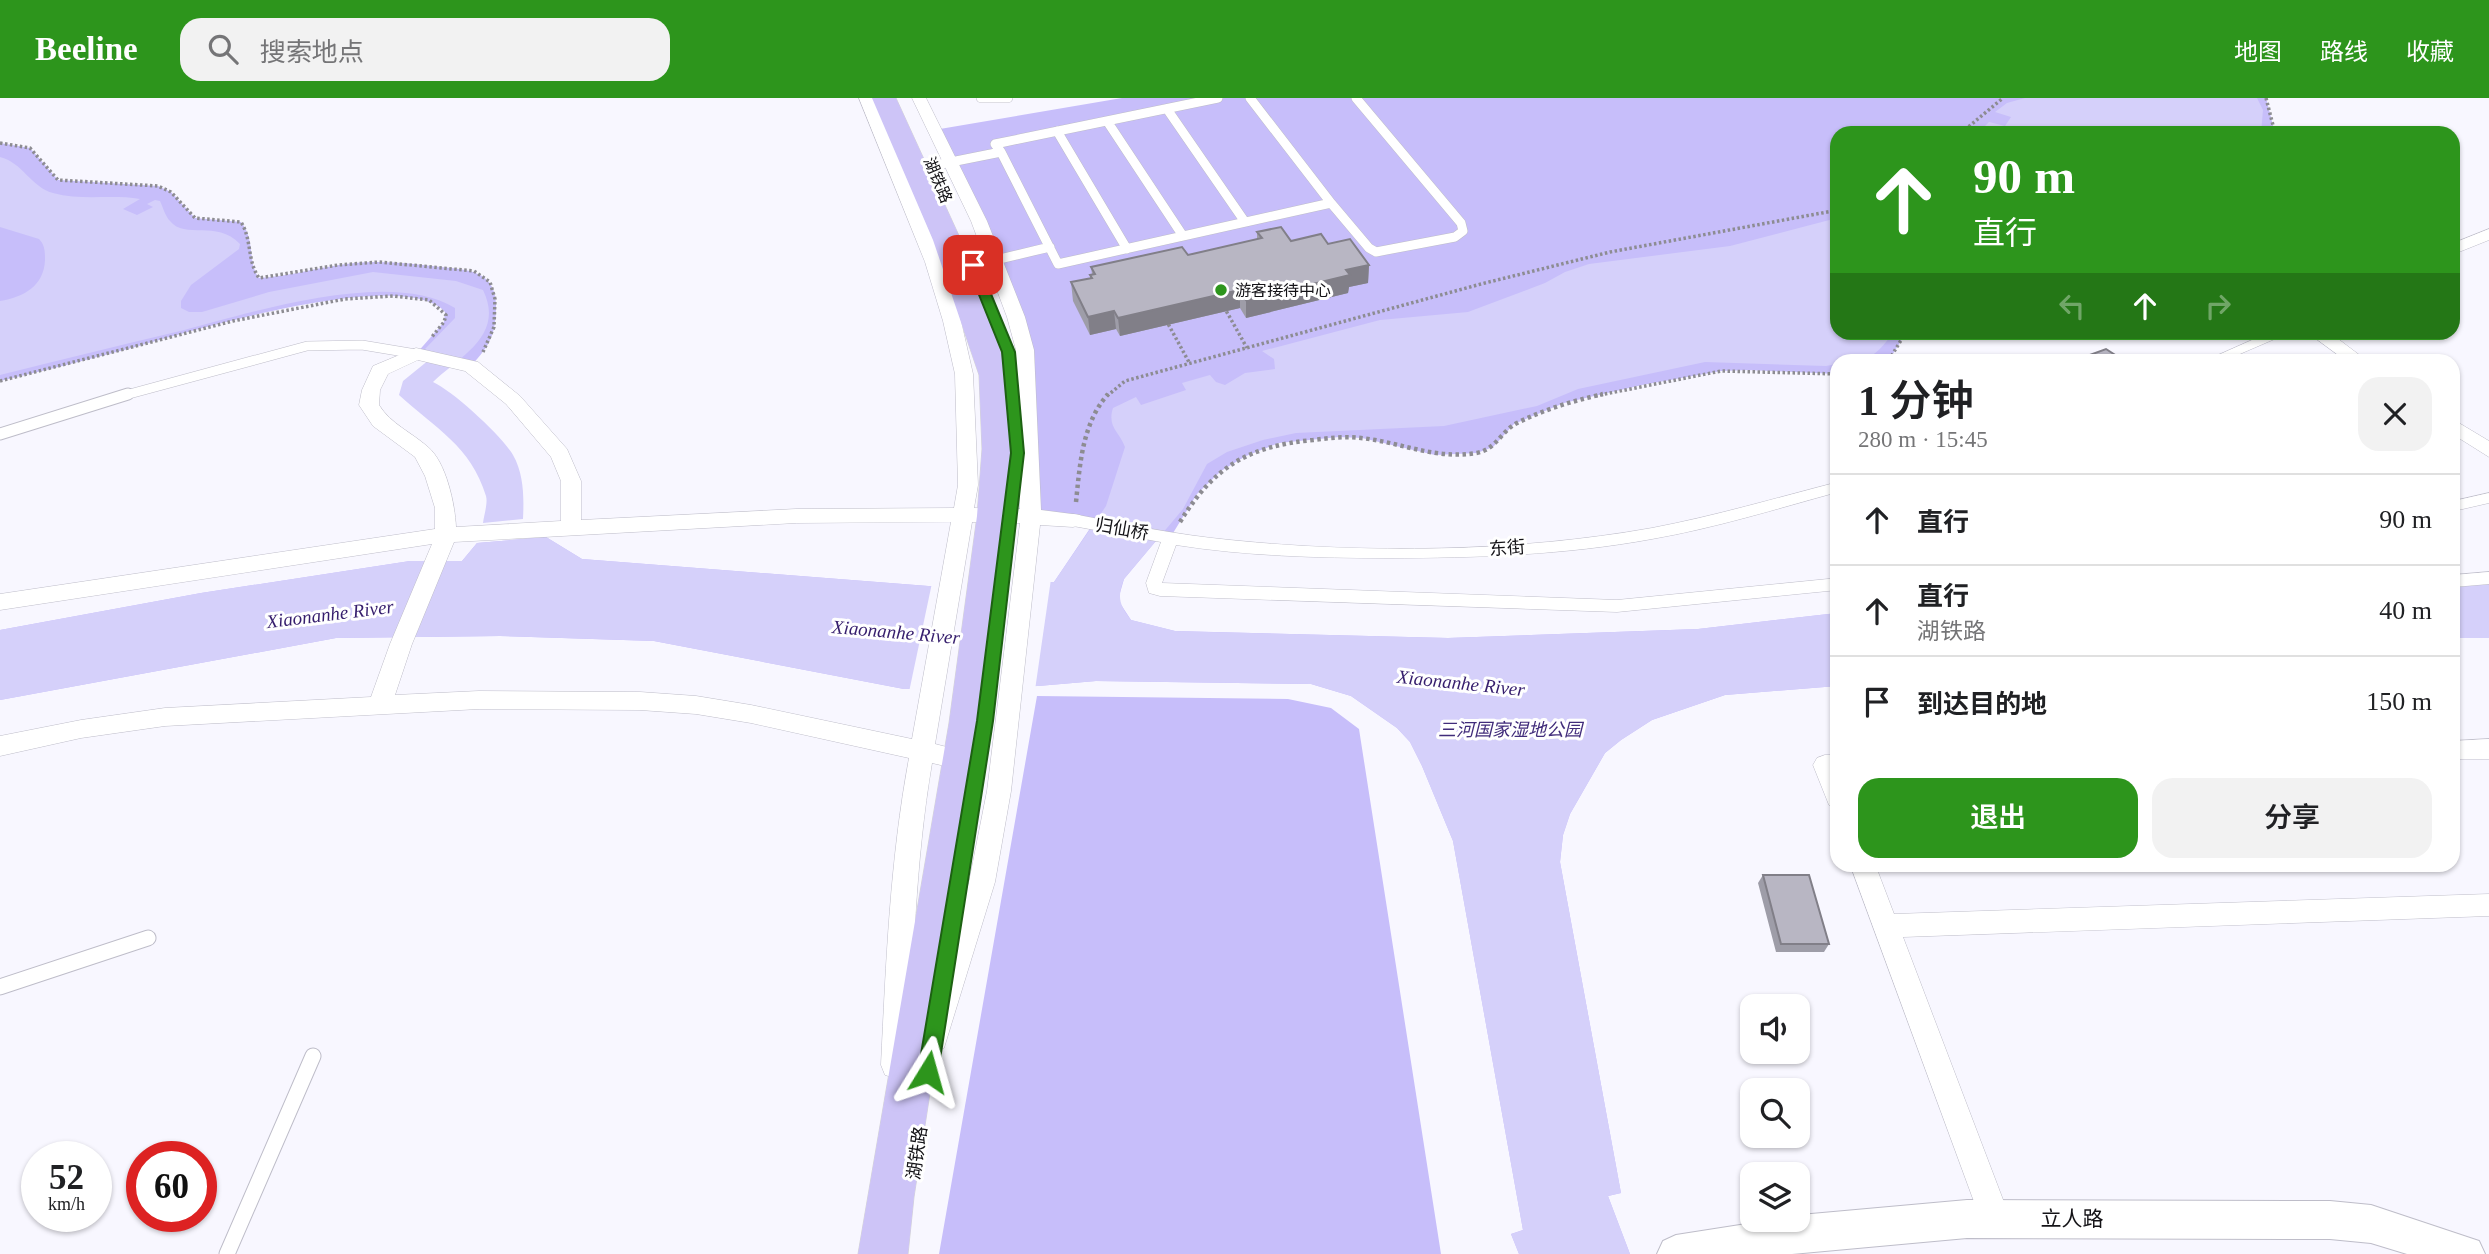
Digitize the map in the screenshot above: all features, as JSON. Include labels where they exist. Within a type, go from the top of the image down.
[{"type":"main road","name":"湖铁路","points":[[884,98],[933,166]]},
{"type":"main road","name":"湖铁路","points":[[883,1254],[962,731],[991,580],[1012,516],[1017,453],[1008,352],[975,264],[902,98]]},
{"type":"main road","name":"湖铁路","points":[[904,1254],[932,1046],[962,731]]},
{"type":"street","points":[[0,746],[81,729],[165,717],[479,699],[640,701],[696,705],[751,714],[962,731],[991,580],[963,516],[968,485],[964,373],[953,321],[934,262],[866,98]]},
{"type":"street","points":[[919,98],[933,166]]},
{"type":"street","points":[[2460,246],[2489,234]]},
{"type":"street","points":[[2229,354],[2264,340]]},
{"type":"street","points":[[2328,340],[2348,354]]},
{"type":"street","points":[[380,705],[401,644],[446,535],[445,508],[439,486],[423,453],[380,422],[369,405],[370,390],[380,370],[416,354],[471,366],[513,400],[560,454],[571,481],[571,526]]},
{"type":"street","points":[[2460,430],[2489,450]]},
{"type":"street","name":"东街","points":[[1170,538],[1250,548],[1432,554],[1607,540],[1705,523],[1830,489]]},
{"type":"street","points":[[2460,505],[2489,498]]},
{"type":"street","points":[[0,602],[446,535],[571,526],[796,516],[1012,516],[1073,520]]},
{"type":"street","name":"归仙桥","points":[[1073,520],[1170,538]]},
{"type":"street","points":[[1170,538],[1154,583],[1155,589],[1617,606],[1830,585]]},
{"type":"street","points":[[2460,581],[2489,578]]},
{"type":"street","points":[[2460,750],[2489,749]]},
{"type":"street","points":[[1830,765],[1825,765],[1830,778]]},
{"type":"street","points":[[1865,872],[1995,1218]]},
{"type":"street","points":[[1885,926],[2489,905]]},
{"type":"street","name":"立人路","points":[[1676,1254],[1800,1234],[1995,1218],[2330,1220],[2371,1224],[2466,1254]]},
{"type":"lane","points":[[981,98],[1007,98]]},
{"type":"lane","points":[[1218,98],[995,144],[1059,264],[1331,203]]},
{"type":"lane","points":[[1250,98],[1369,248],[1376,252],[1455,237],[1463,229],[1461,223],[1356,98]]},
{"type":"lane","points":[[1167,109],[1245,222]]},
{"type":"lane","points":[[1107,121],[1184,236]]},
{"type":"lane","points":[[1057,131],[1127,249]]},
{"type":"lane","points":[[933,166],[1001,152]]},
{"type":"lane","points":[[975,264],[1050,247]]},
{"type":"lane","points":[[0,434],[150,387],[307,346],[331,344],[383,347],[416,354]]},
{"type":"lane","points":[[0,987],[148,938]]},
{"type":"lane","points":[[227,1254],[313,1056]]},
{"type":"path","points":[[1969,126],[2003,98]]},
{"type":"path","points":[[2266,98],[2272,126]]},
{"type":"path","points":[[1,144],[30,148],[39,155],[53,177],[61,181],[158,186],[171,192],[195,218],[241,222],[251,238],[254,272],[258,277],[379,262],[474,271],[484,276],[494,291],[495,331],[486,349],[471,366]]},
{"type":"path","points":[[1073,520],[1081,458],[1092,414],[1107,394],[1125,381],[1610,252],[1830,211]]},
{"type":"path","points":[[0,381],[259,314],[344,299],[418,299],[442,308],[445,312],[444,322],[416,354]]},
{"type":"path","points":[[1221,303],[1247,348]]},
{"type":"path","points":[[1164,316],[1190,363]]},
{"type":"path","points":[[1170,538],[1197,494],[1221,471],[1246,456],[1279,443],[1339,436],[1362,438],[1435,455],[1476,453],[1493,447],[1514,424],[1564,403],[1629,388],[1721,371],[1748,369],[1830,374]]},
{"type":"green space","points":[[1122,98],[2266,98],[2273,126],[1830,126],[1830,340],[1902,340],[1893,354],[1830,354],[1830,374],[1721,371],[1564,403],[1514,424],[1493,447],[1477,453],[1435,455],[1362,438],[1339,437],[1279,443],[1246,456],[1221,471],[1197,494],[1170,538],[1160,536],[1124,579],[1118,600],[1131,620],[1175,631],[1448,638],[1698,629],[1830,614],[1830,687],[1725,695],[1652,720],[1605,753],[1570,814],[1563,835],[1560,862],[1621,1193],[1608,1196],[1630,1254],[1519,1254],[1511,1234],[1523,1230],[1453,841],[1410,742],[1397,728],[1351,696],[1311,684],[1096,681],[1038,686],[904,689],[654,641],[500,636],[336,638],[0,700],[0,630],[201,593],[410,561],[462,561],[477,543],[546,537],[582,559],[941,587],[1054,582],[1093,524],[1031,517],[1025,350],[934,130]]},
{"type":"green space","points":[[0,143],[30,148],[58,180],[158,186],[171,192],[195,218],[241,222],[246,229],[253,265],[259,278],[352,263],[377,262],[451,268],[478,274],[491,284],[494,293],[496,314],[491,338],[471,366],[416,354],[444,322],[445,312],[421,299],[385,296],[340,299],[240,319],[0,381]]},
{"type":"green space","points":[[1037,696],[1288,699],[1331,708],[1359,729],[1441,1254],[939,1254]]},
{"type":"water","points":[[2025,98],[2257,98],[2263,110],[2262,126],[2005,126],[2011,117],[1995,112],[2007,103]]},
{"type":"water","points":[[1989,122],[2005,126],[1985,126]]},
{"type":"water","points":[[0,157],[53,193],[75,197],[140,199],[123,209],[137,215],[153,207],[147,204],[160,201],[167,217],[176,226],[221,233],[240,244],[239,249],[191,285],[181,301],[181,308],[189,312],[202,312],[269,292],[373,272],[456,281],[483,290],[488,306],[488,320],[484,332],[467,353],[433,382],[476,415],[513,455],[521,478],[523,519],[483,523],[486,496],[471,464],[450,439],[399,395],[403,381],[435,355],[425,349],[455,318],[455,308],[427,297],[394,292],[317,298],[0,375],[0,301],[17,297],[37,283],[44,269],[45,251],[39,239],[0,227]]},
{"type":"water","name":"三河国家湿地公园","points":[[1830,220],[1830,340],[1887,340],[1873,354],[1830,354],[1830,365],[1826,366],[1705,362],[1578,389],[1537,406],[1444,426],[1296,433],[1263,440],[1227,452],[1207,464],[1183,509],[1124,579],[1120,591],[1122,605],[1131,620],[1175,631],[1448,638],[1698,629],[1830,614],[1830,687],[1725,695],[1652,720],[1605,753],[1570,814],[1563,835],[1560,862],[1621,1193],[1608,1196],[1630,1254],[1519,1254],[1511,1234],[1523,1230],[1453,841],[1410,742],[1397,728],[1351,696],[1311,684],[1096,681],[1038,686],[904,689],[654,641],[500,636],[336,638],[0,700],[0,630],[201,593],[410,561],[462,561],[477,543],[546,537],[582,559],[941,587],[1054,582],[1106,506],[1125,447],[1113,424],[1113,408],[1136,397],[1141,405],[1186,390],[1182,383],[1210,375],[1216,382],[1225,385],[1245,373],[1275,369],[1274,359],[1262,351],[1380,320],[1468,312],[1589,264],[1730,246]]},
{"type":"water","points":[[2489,584],[2489,638],[2460,638],[2460,586]]},
{"type":"pier","points":[[1051,579],[1035,690],[909,692],[932,583]]},
{"type":"building","name":"游客接待中心","points":[[1281,227],[1291,241],[1321,234],[1328,244],[1350,239],[1369,265],[1346,270],[1350,275],[1246,300],[1240,290],[1118,318],[1114,311],[1088,317],[1071,282],[1092,278],[1090,275],[1095,274],[1091,267],[1182,247],[1188,255],[1262,238],[1257,232]]},
{"type":"building","points":[[2106,349],[2114,354],[2092,354]]},
{"type":"building","points":[[1763,875],[1809,875],[1829,944],[1781,944]]},
{"type":"place","name":"游客接待中心","points":[[1221,290]]},
{"type":"route","points":[[928,1072],[985,721],[1017,453],[1008,352],[973,265]]},
{"type":"water label","name":"Xiaonanhe River","points":[[330,614]]},
{"type":"water label","name":"Xiaonanhe River","points":[[896,632]]},
{"type":"water label","name":"Xiaonanhe River","points":[[1461,683]]}]
